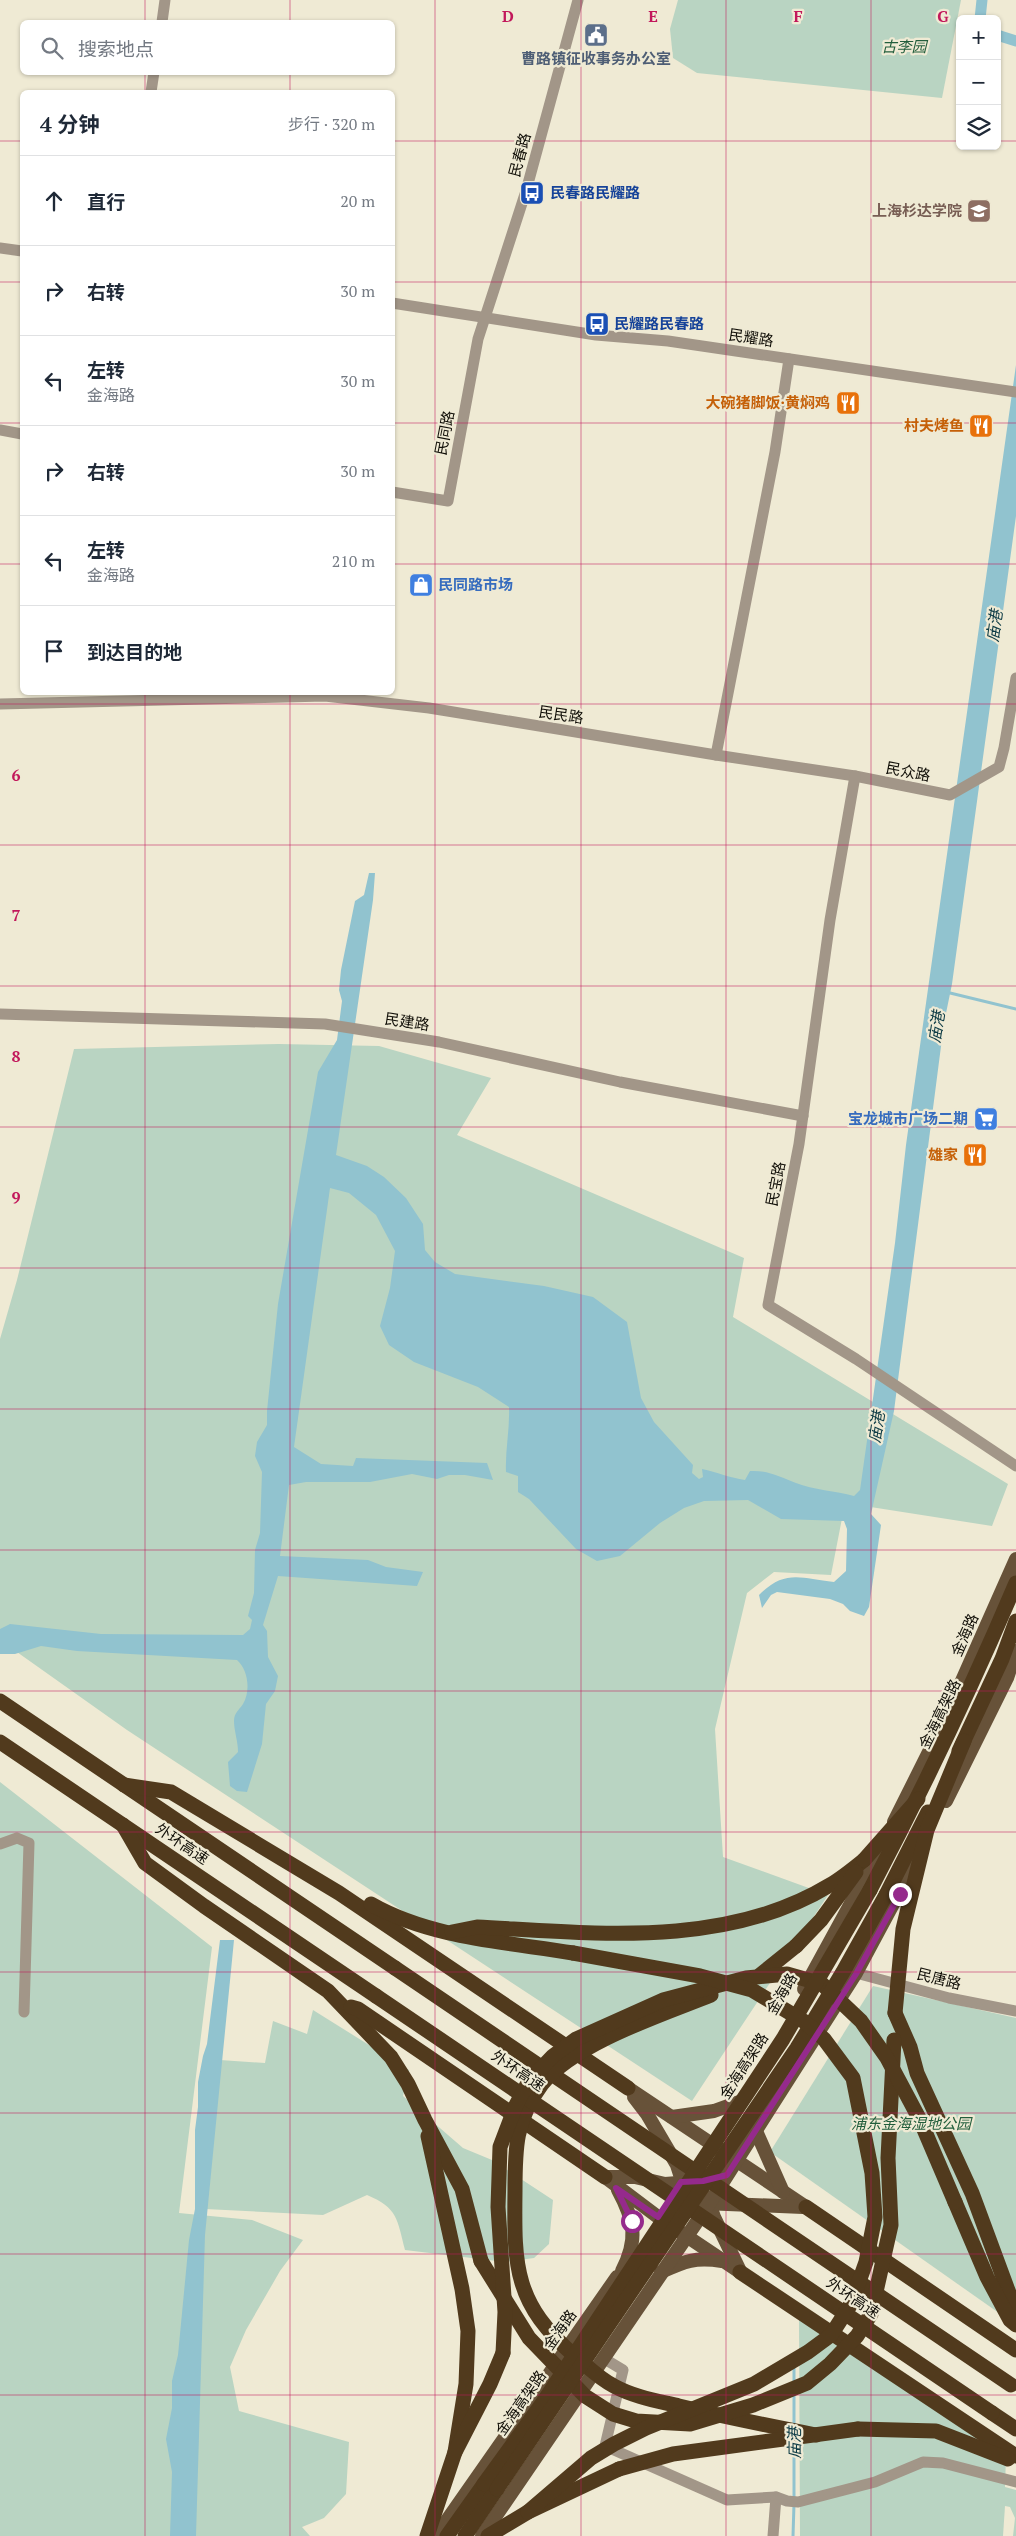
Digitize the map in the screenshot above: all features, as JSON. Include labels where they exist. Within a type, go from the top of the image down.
[{"type":"highway","name":"金海高架路","points":[[447,2536],[544,2401],[783,2039],[870,1890],[918,1799],[972,1688],[1016,1583]]},
{"type":"highway","name":"金海高架路","points":[[466,2536],[797,2048],[843,1972],[886,1895],[964,1741],[1016,1621]]},
{"type":"highway","name":"外环高速","points":[[0,1701],[1014,2387]]},
{"type":"highway","points":[[123,1825],[145,1863],[204,1906],[312,1979],[343,2004],[391,2057],[408,2084],[462,2189],[481,2260],[529,2338],[585,2396],[614,2414],[636,2421],[690,2424],[753,2405],[807,2383],[830,2364],[857,2336],[871,2314],[891,2225],[888,2158],[895,2013],[903,1930],[926,1830],[964,1741]]},
{"type":"highway","name":"外环高速","points":[[0,1742],[1016,2429]]},
{"type":"highway","points":[[124,1785],[171,1792],[339,1893],[628,2088]]},
{"type":"highway","points":[[816,2435],[744,2422],[634,2394],[614,2386],[598,2376],[550,2334],[528,2302],[519,2278],[514,2239],[515,2143],[522,2119],[542,2085],[563,2064],[587,2048],[711,1995],[750,1981],[772,1967],[821,1920],[864,1860],[918,1799]]},
{"type":"highway","points":[[452,1932],[476,1927],[642,1934],[706,1927],[761,1916],[830,1885],[864,1860]]},
{"type":"highway","points":[[339,1893],[358,1897],[404,1920],[452,1932],[700,1976],[752,1990],[805,2022],[824,2039],[853,2078],[872,2173],[875,2217],[866,2262],[851,2304],[831,2335],[808,2352],[754,2384],[646,2428],[614,2444],[591,2458],[528,2512]]},
{"type":"highway","points":[[427,2536],[455,2452],[490,2384],[503,2353],[505,2312],[498,2207],[500,2147],[516,2106],[529,2081],[553,2056],[576,2039],[663,2000],[728,1982],[787,1974],[822,1984],[861,2021],[887,2058],[920,2120],[987,2276],[1010,2320],[1016,2325]]},
{"type":"highway","points":[[343,2004],[358,2009],[605,2177]]},
{"type":"highway","points":[[895,2013],[910,2047],[917,2073],[972,2193],[1016,2312]]},
{"type":"highway","points":[[425,2120],[462,2289],[468,2332],[466,2384],[455,2452]]},
{"type":"highway","points":[[806,2207],[1016,2350]]},
{"type":"highway","points":[[740,2272],[1016,2456]]},
{"type":"highway","points":[[488,2536],[528,2512],[619,2469],[673,2454],[858,2429],[936,2431],[977,2445],[1016,2463]]},
{"type":"main road","name":"金海路","points":[[436,2536],[622,2271],[681,2182],[709,2142],[719,2133],[739,2102],[864,1882],[941,1728],[1016,1559]]},
{"type":"main road","points":[[482,2536],[709,2204],[856,1974],[904,1885],[1006,1678],[1016,1651]]},
{"type":"main road","points":[[628,2088],[806,2207]]},
{"type":"main road","points":[[628,2088],[647,2114],[677,2165],[681,2182],[690,2201],[689,2231]]},
{"type":"main road","points":[[672,2117],[714,2112],[739,2102]]},
{"type":"main road","points":[[756,2131],[784,2192]]},
{"type":"main road","points":[[701,2155],[703,2181],[709,2204],[740,2272]]},
{"type":"main road","points":[[605,2177],[635,2178],[665,2184],[703,2181],[727,2175]]},
{"type":"main road","points":[[605,2177],[616,2188],[689,2231],[740,2272]]},
{"type":"main road","points":[[616,2188],[632,2221],[634,2243],[622,2271]]},
{"type":"main road","points":[[661,2213],[690,2201],[709,2204],[806,2207]]},
{"type":"main road","points":[[661,2273],[686,2261],[700,2258],[726,2262]]},
{"type":"street","points":[[162,20],[165,0]]},
{"type":"street","name":"民春路","points":[[486,316],[526,191],[578,0]]},
{"type":"street","points":[[151,90],[154,75]]},
{"type":"street","points":[[0,248],[20,251]]},
{"type":"street","name":"民耀路","points":[[395,303],[486,316],[596,335],[668,341],[1013,392]]},
{"type":"street","name":"民同路","points":[[395,492],[448,501],[478,339],[486,316]]},
{"type":"street","points":[[716,755],[775,452],[788,359]]},
{"type":"street","points":[[0,430],[20,434]]},
{"type":"street","name":"民众路","points":[[716,755],[855,776],[950,795],[999,767],[1016,678]]},
{"type":"street","name":"民民路","points":[[0,704],[64,697],[325,696],[429,708],[716,755]]},
{"type":"street","name":"民宝路","points":[[855,776],[830,920],[803,1116],[768,1305],[870,1368],[1016,1466]]},
{"type":"street","name":"民建路","points":[[0,1014],[325,1024],[439,1042],[620,1082],[803,1116]]},
{"type":"street","points":[[0,1844],[17,1838],[29,1843],[24,2012]]},
{"type":"street","name":"民唐路","points":[[856,1974],[949,1998],[1016,2011]]},
{"type":"street","points":[[603,2358],[623,2370],[605,2446],[727,2500],[787,2500],[875,2482],[923,2462],[943,2463],[1016,2482]]},
{"type":"street","points":[[774,2536],[787,2500]]},
{"type":"green space","name":"古李园","points":[[678,0],[961,0],[958,15],[956,15],[956,26],[942,98],[697,73],[673,58],[670,29]]},
{"type":"green space","points":[[279,1044],[379,1046],[491,1078],[457,1135],[744,1258],[733,1317],[1008,1484],[992,1526],[845,1503],[831,1575],[774,1572],[747,1593],[715,1729],[723,1857],[828,1895],[692,2101],[127,1730],[0,1640],[0,1339],[17,1280],[74,1049]]},
{"type":"green space","points":[[0,1782],[212,1947],[179,2213],[252,2220],[303,2240],[280,2271],[246,2330],[230,2367],[239,2411],[349,2442],[346,2494],[324,2518],[302,2527],[310,2536],[0,2536]]},
{"type":"green space","name":"浦东金海湿地公园","points":[[873,1986],[1016,2018],[1016,2325],[770,2152]]},
{"type":"green space","points":[[313,2010],[409,2070],[403,2096],[463,2148],[492,2160],[553,2200],[549,2244],[534,2258],[505,2262],[405,2250],[398,2222],[391,2210],[367,2195],[323,2215],[205,2209],[220,2060],[265,2063],[273,2021],[307,2034]]},
{"type":"green space","points":[[799,2316],[1006,2456],[1005,2487],[1016,2490],[1016,2536],[1013,2536],[1015,2518],[1010,2507],[1005,2506],[1003,2536],[800,2536]]},
{"type":"water","points":[[1016,365],[1016,516],[952,984],[944,1023],[894,1411],[871,1514],[881,1525],[869,1607],[864,1616],[850,1611],[843,1604],[830,1599],[777,1592],[771,1595],[762,1608],[759,1595],[777,1581],[785,1578],[794,1577],[834,1582],[846,1571],[847,1529],[844,1521],[781,1519],[748,1500],[704,1501],[684,1508],[660,1523],[620,1556],[597,1561],[576,1549],[529,1499],[518,1492],[518,1476],[506,1472],[509,1407],[478,1387],[414,1362],[389,1345],[380,1326],[390,1288],[395,1251],[376,1215],[349,1193],[330,1188],[294,1447],[321,1464],[353,1466],[356,1458],[487,1463],[493,1480],[465,1475],[449,1475],[437,1479],[412,1474],[370,1482],[306,1482],[289,1485],[280,1556],[368,1560],[386,1567],[423,1572],[417,1586],[278,1576],[263,1625],[267,1631],[268,1657],[278,1676],[275,1691],[266,1704],[262,1744],[247,1792],[237,1791],[230,1786],[228,1762],[238,1752],[234,1718],[243,1704],[248,1687],[244,1669],[237,1660],[77,1651],[41,1646],[15,1654],[0,1654],[0,1629],[10,1624],[101,1634],[243,1635],[250,1629],[252,1620],[248,1616],[254,1593],[255,1550],[260,1533],[262,1472],[255,1456],[257,1442],[267,1425],[278,1304],[318,1072],[337,1040],[342,1001],[339,990],[341,970],[355,901],[364,895],[369,873],[375,873],[373,900],[336,1155],[367,1166],[384,1177],[406,1198],[423,1224],[425,1250],[435,1262],[455,1274],[544,1286],[593,1297],[627,1322],[641,1398],[654,1422],[693,1465],[692,1473],[699,1479],[703,1477],[702,1469],[745,1480],[750,1471],[756,1471],[774,1474],[810,1487],[854,1496],[860,1490],[895,1243],[906,1145]]},
{"type":"water","points":[[220,1940],[234,1940],[205,2235],[196,2536],[170,2536],[172,2472],[166,2439],[172,2408],[172,2381],[178,2355],[189,2240],[195,2209],[195,2130],[198,2107],[198,2082],[207,2044]]},
{"type":"waterway","points":[[980,15],[982,0]]},
{"type":"waterway","points":[[1001,36],[1016,41]]},
{"type":"waterway","points":[[946,992],[1016,1009]]},
{"type":"waterway","name":"庙港","points":[[794,2367],[794,2383]]},
{"type":"waterway","name":"庙港","points":[[794,2394],[794,2425]]},
{"type":"waterway","name":"庙港","points":[[794,2442],[794,2498]]},
{"type":"waterway","name":"庙港","points":[[793,2536],[794,2504]]},
{"type":"place","name":"曹路镇征收事务办公室","points":[[596,35]]},
{"type":"place","name":"民春路民耀路","points":[[532,193]]},
{"type":"place","name":"上海杉达学院","points":[[979,211]]},
{"type":"place","name":"民耀路民春路","points":[[597,324]]},
{"type":"place","name":"大碗猪脚饭·黄焖鸡","points":[[848,403]]},
{"type":"place","name":"村夫烤鱼","points":[[981,426]]},
{"type":"place","name":"民同路市场","points":[[421,585]]},
{"type":"place","name":"宝龙城市广场二期","points":[[986,1119]]},
{"type":"place","name":"雄家","points":[[975,1155]]},
{"type":"route","points":[[632,2221],[616,2188],[658,2217],[681,2182],[703,2181],[727,2175],[856,1974],[900,1894]]}]
